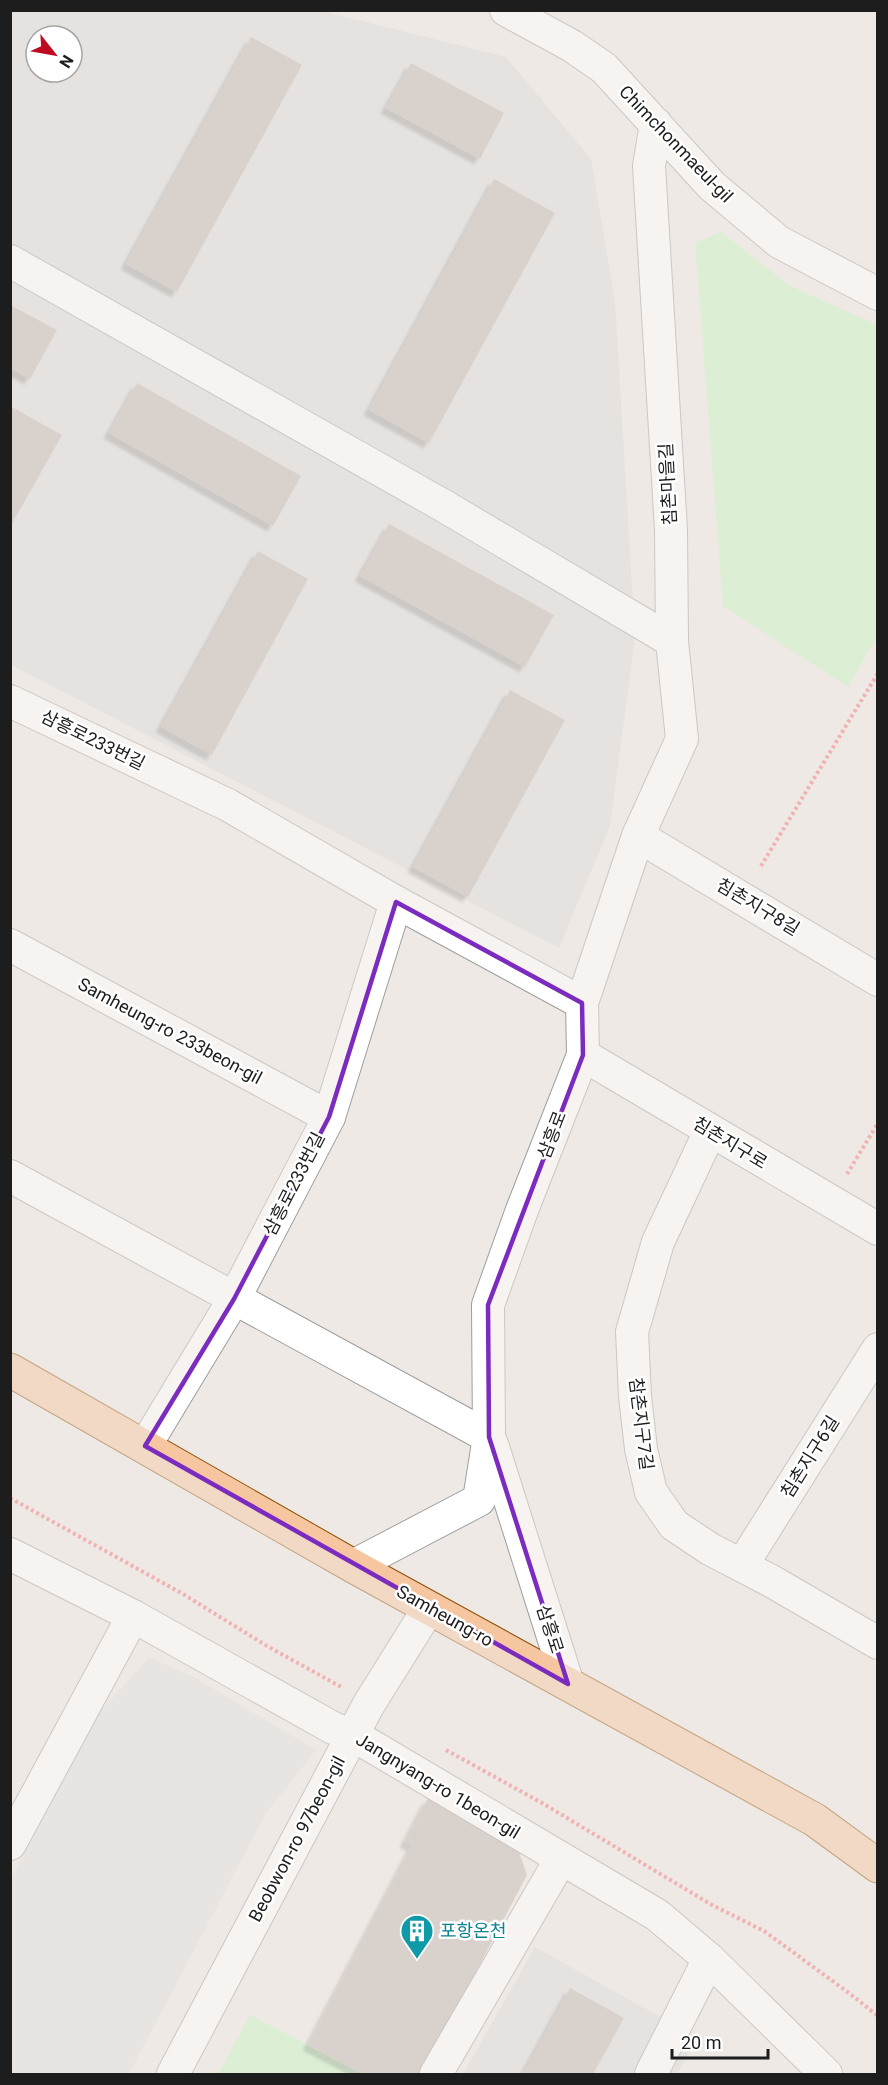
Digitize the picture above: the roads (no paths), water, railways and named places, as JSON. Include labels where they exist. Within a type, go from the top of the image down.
[{"type":"main road","name":"Samheung-ro","points":[[10,1370],[353,1566],[815,1820],[878,1866]]},
{"type":"street","name":"Chimchonmaeul-gil","points":[[506,10],[572,46],[604,68],[712,186],[779,242],[878,294]]},
{"type":"street","name":"침촌마을길","points":[[638,836],[682,740],[672,641],[671,530],[649,166],[656,124]]},
{"type":"street","points":[[10,261],[444,506],[672,641]]},
{"type":"street","name":"삼흥로233번길","points":[[10,701],[228,805],[396,902],[582,1003]]},
{"type":"street","name":"침촌지구8길","points":[[638,836],[878,980]]},
{"type":"street","name":"삼흥로","points":[[353,1566],[479,1500],[489,1437],[488,1305],[522,1210],[583,1055],[582,1003],[638,836]]},
{"type":"street","name":"삼흥로233번길","points":[[145,1446],[234,1299],[329,1117],[396,902]]},
{"type":"street","name":"Samheung-ro 233beon-gil","points":[[10,945],[329,1117]]},
{"type":"street","name":"침촌지구로","points":[[583,1055],[878,1229]]},
{"type":"street","name":"참촌지구7길","points":[[710,1131],[658,1242],[632,1332],[635,1396],[641,1449],[651,1492],[674,1525],[710,1550],[742,1565],[878,1643]]},
{"type":"street","points":[[10,1176],[489,1437]]},
{"type":"street","name":"침촌지구6길","points":[[742,1565],[878,1349]]},
{"type":"street","name":"삼흥로","points":[[489,1437],[568,1684]]},
{"type":"street","name":"Jangnyang-ro 1beon-gil","points":[[10,1554],[133,1616],[333,1728],[353,1735],[657,1915],[709,1959],[826,2074]]},
{"type":"street","name":"Beobwon-ro 97beon-gil","points":[[173,2074],[369,1704],[429,1608]]},
{"type":"street","points":[[10,1844],[133,1616]]},
{"type":"street","points":[[436,2074],[561,1859]]},
{"type":"street","points":[[651,2074],[709,1959]]},
{"type":"place","name":"포항온천","points":[[417,1960]]}]
